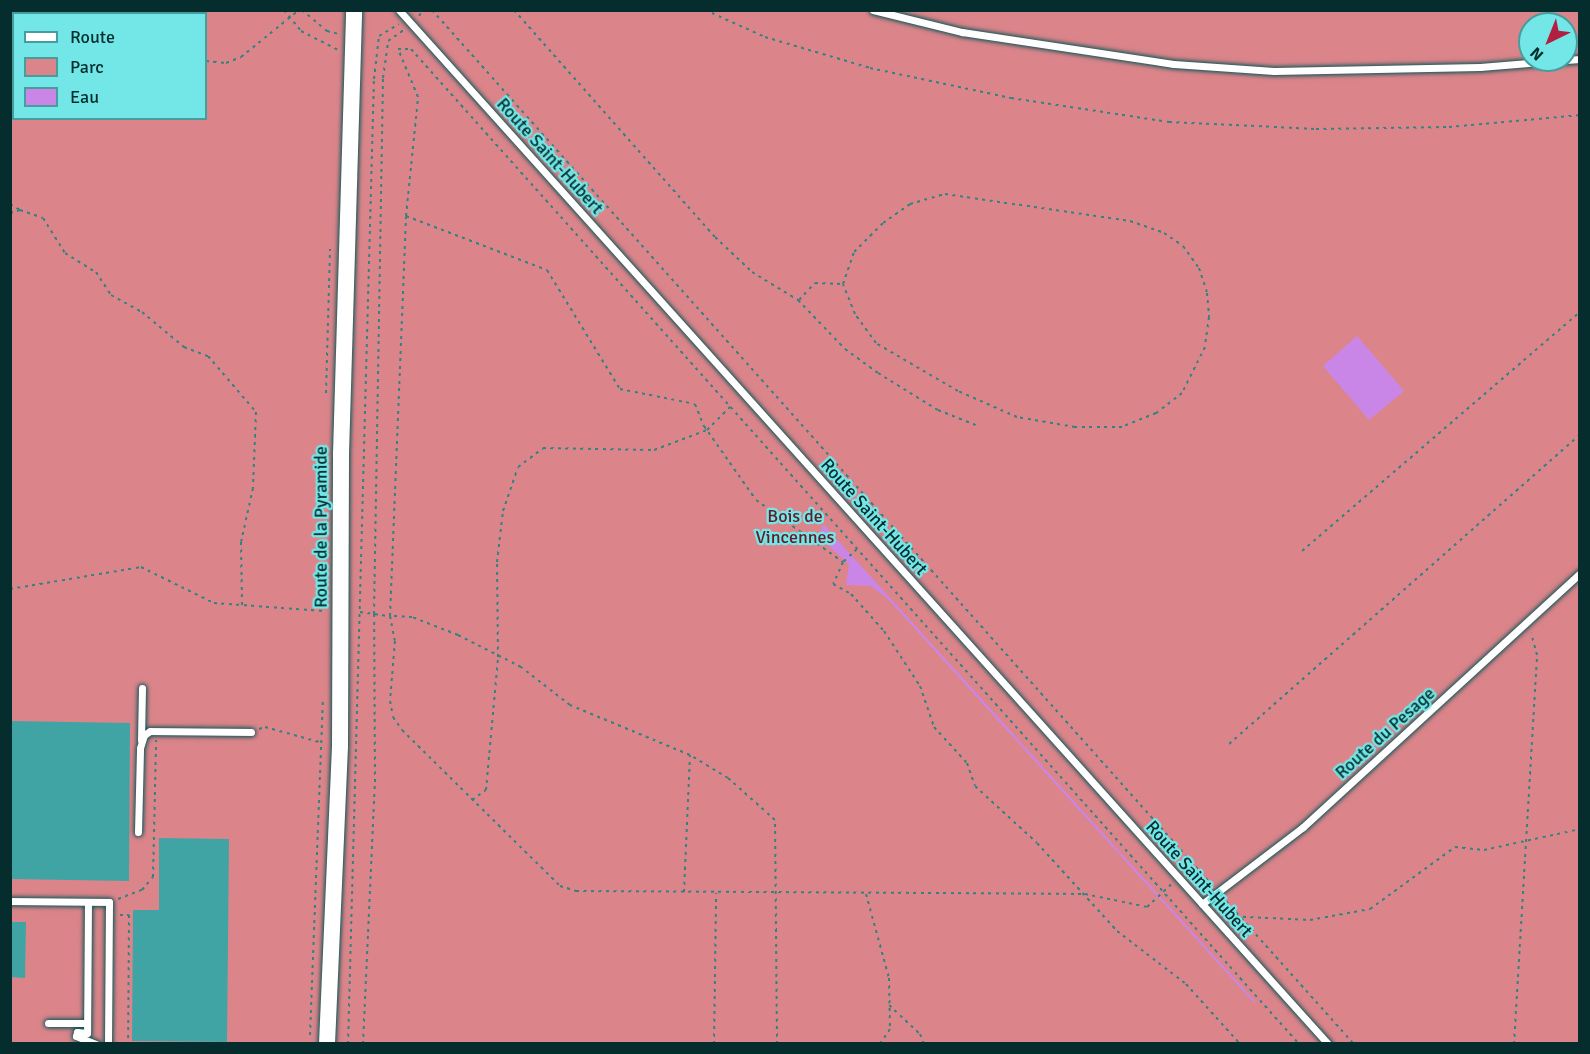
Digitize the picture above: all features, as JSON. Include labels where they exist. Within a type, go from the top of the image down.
[{"type":"street","name":"Route de la Pyramide","points":[[327,1044],[340,746],[341,454],[354,10]]},
{"type":"lane","name":"Route Saint-Hubert","points":[[399,10],[1328,1044]]},
{"type":"lane","points":[[873,10],[962,32],[1082,52],[1274,71],[1480,67],[1518,64]]},
{"type":"lane","name":"Route du Pesage","points":[[1202,904],[1217,890],[1303,827],[1580,573]]},
{"type":"lane","points":[[138,832],[142,688]]},
{"type":"lane","points":[[141,741],[150,731],[251,732]]},
{"type":"lane","points":[[10,901],[109,902],[108,1044]]},
{"type":"lane","points":[[88,902],[87,1033],[77,1032],[76,1036],[96,1044]]},
{"type":"lane","points":[[48,1023],[87,1023]]},
{"type":"path","points":[[284,10],[289,19],[315,41],[340,51]]},
{"type":"path","points":[[207,61],[226,63],[241,57],[300,10],[327,31],[346,36]]},
{"type":"path","points":[[417,18],[423,10]]},
{"type":"path","points":[[432,10],[1354,1044]]},
{"type":"path","points":[[514,10],[716,237],[752,272],[798,300],[845,349],[878,373],[938,410],[978,426]]},
{"type":"path","points":[[705,10],[765,36],[870,68],[1011,98],[1169,122],[1316,129],[1449,127],[1580,115]]},
{"type":"path","points":[[348,1044],[374,79],[379,36],[399,24]]},
{"type":"path","points":[[363,1044],[375,782],[374,614],[383,78],[388,41],[405,29]]},
{"type":"path","points":[[1162,893],[1147,907],[1085,894],[576,891],[560,886],[471,800],[393,717],[390,681],[394,640],[390,616],[406,216],[418,97],[398,49],[411,49],[855,550],[1299,1044]]},
{"type":"path","points":[[945,194],[1130,221],[1164,233],[1183,246],[1199,268],[1208,293],[1205,347],[1182,393],[1156,413],[1122,426],[1075,427],[1017,417],[911,366],[876,343],[855,314],[843,284],[854,252],[883,222],[910,204],[945,194]]},
{"type":"path","points":[[10,204],[43,218],[65,253],[96,272],[111,295],[142,312],[184,347],[208,356],[256,412],[253,488],[242,542],[242,607]]},
{"type":"path","points":[[10,213],[20,210]]},
{"type":"path","points":[[406,216],[547,270],[620,389],[695,404],[707,430],[756,500],[843,562]]},
{"type":"path","points":[[798,300],[815,283],[843,284]]},
{"type":"path","points":[[1302,551],[1580,312]]},
{"type":"path","points":[[471,800],[486,790],[498,657],[498,551],[503,511],[518,466],[543,448],[654,450],[707,430],[730,407]]},
{"type":"path","points":[[1229,744],[1580,435]]},
{"type":"path","points":[[855,550],[843,562],[833,584],[851,594],[884,631],[920,686],[934,727],[967,764],[975,786],[1085,894],[1117,931],[1186,984],[1240,1044]]},
{"type":"path","points":[[10,589],[141,567],[214,603],[242,607],[330,612]]},
{"type":"path","points":[[354,612],[424,621],[521,667],[570,705],[690,755],[728,778],[775,820],[777,1044]]},
{"type":"path","points":[[1514,1044],[1537,656],[1528,622]]},
{"type":"path","points":[[251,732],[265,727],[340,746]]},
{"type":"path","points":[[684,892],[690,755]]},
{"type":"path","points":[[1216,919],[1238,914],[1310,920],[1370,909],[1455,847],[1484,850],[1580,829]]},
{"type":"path","points":[[714,1044],[716,893]]},
{"type":"path","points":[[866,894],[889,978],[890,1029],[880,1044]]},
{"type":"path","points":[[109,915],[129,915],[128,1044]]},
{"type":"path","points":[[889,1005],[920,1034],[924,1044]]},
{"type":"green space","name":"Bois de Vincennes","points":[[10,11],[1579,11],[1579,1043],[11,1043]]},
{"type":"water","points":[[1357,336],[1404,391],[1369,420],[1323,366]]},
{"type":"water","points":[[823,524],[1254,1000],[1255,1004],[887,598],[871,586],[846,585],[849,564],[819,537]]},
{"type":"building","points":[[10,721],[130,723],[129,881],[10,879]]},
{"type":"building","points":[[159,838],[229,839],[227,1042],[132,1041],[133,910],[159,910]]},
{"type":"building","points":[[10,922],[26,922],[25,978],[10,977]]}]
